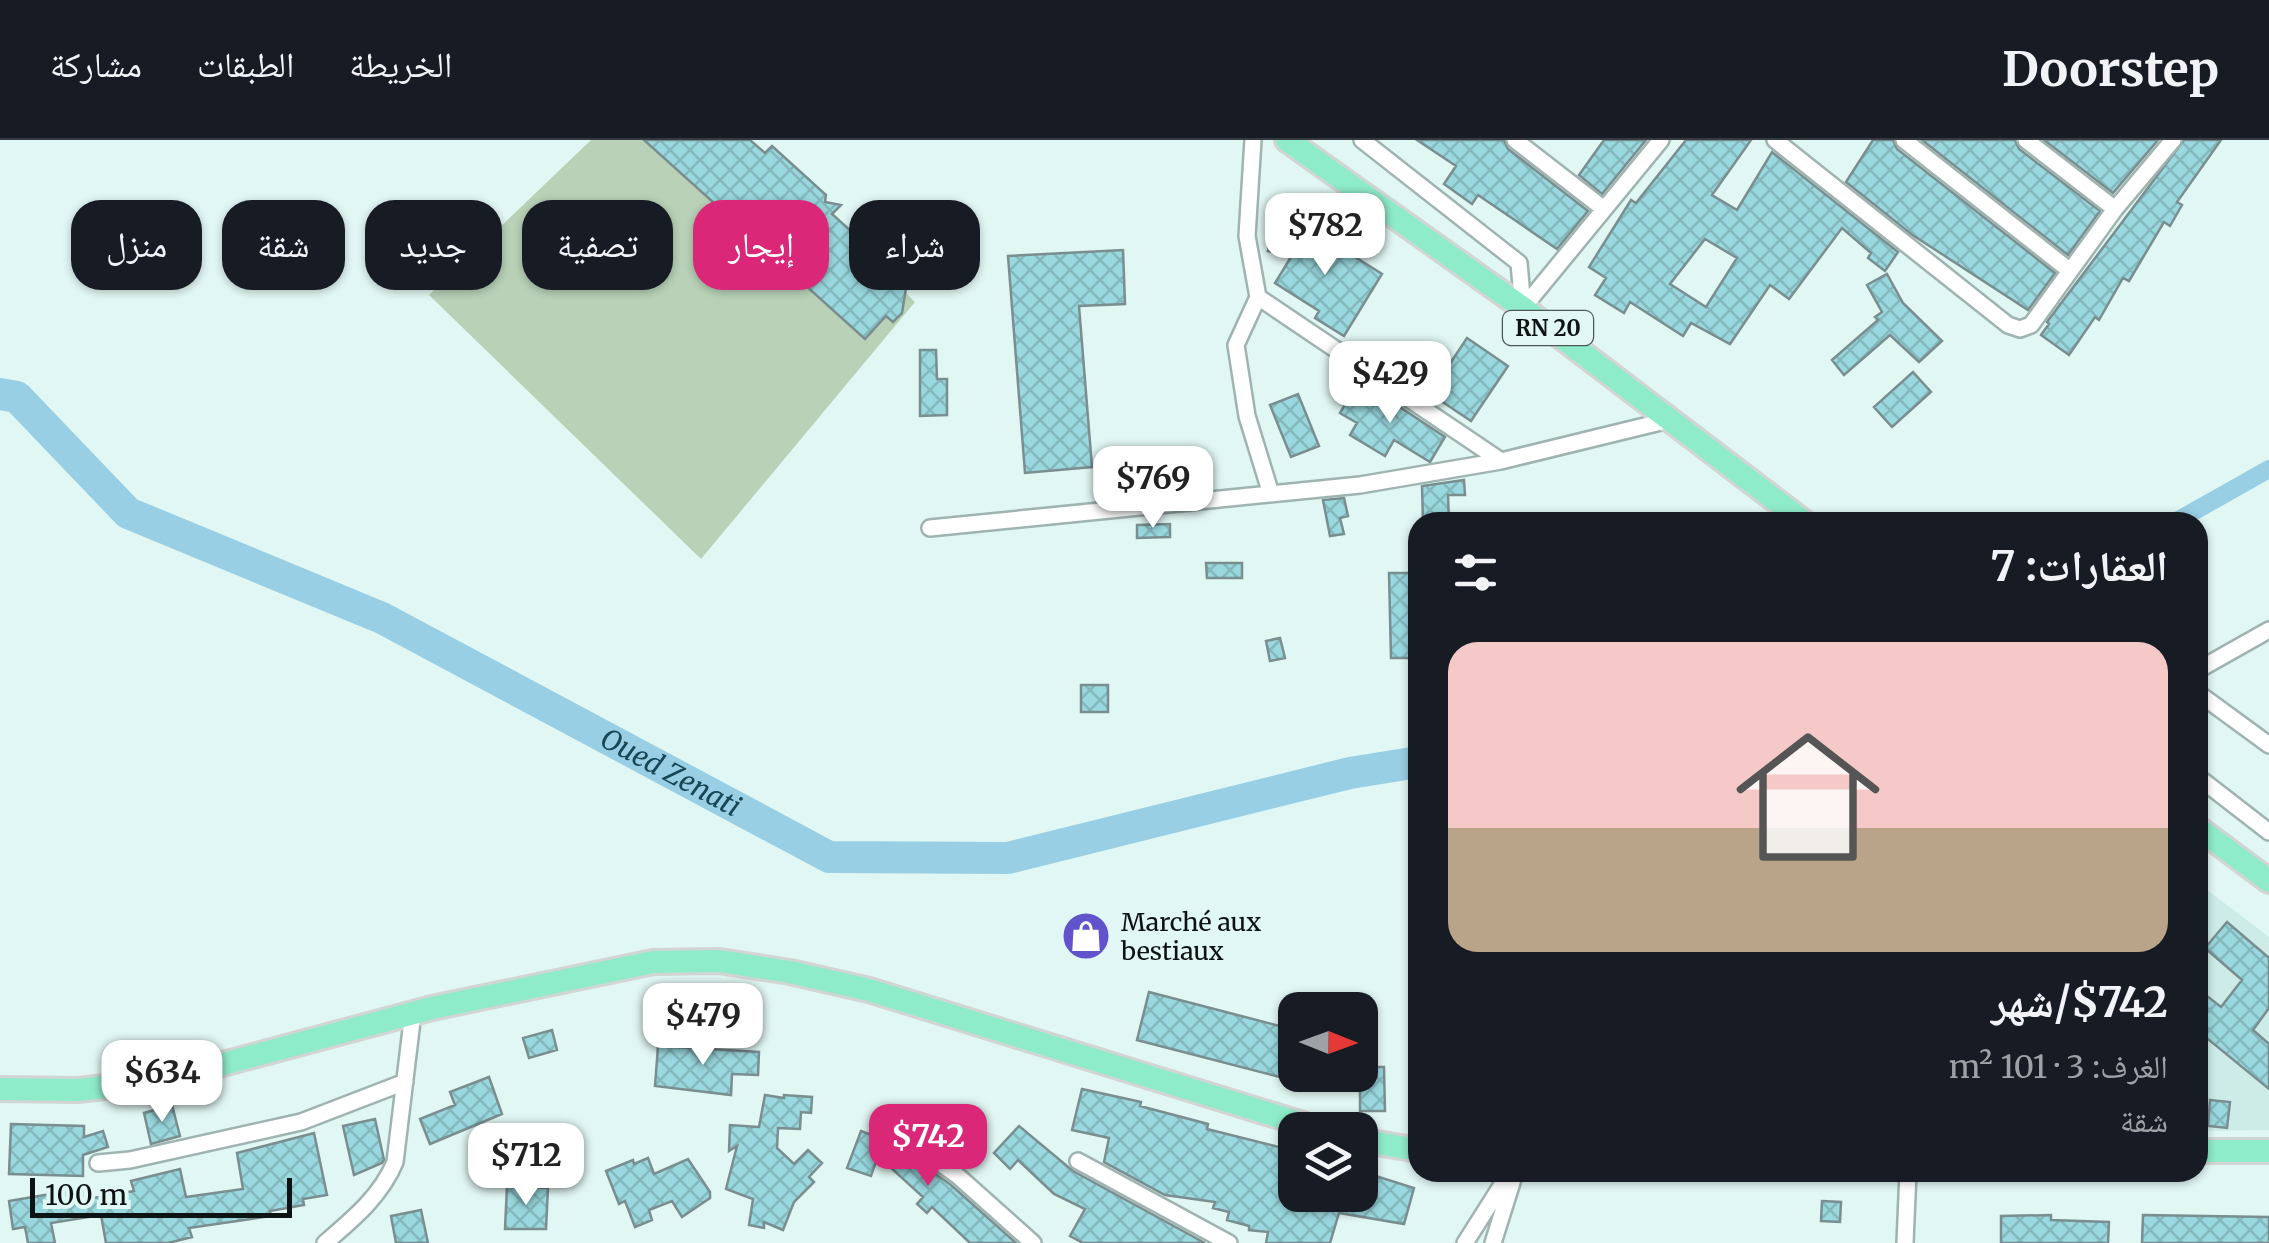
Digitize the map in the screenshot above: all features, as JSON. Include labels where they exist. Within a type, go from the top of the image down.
[{"type":"main road","name":"RN 20","points":[[1287,140],[1523,308],[1791,512]]},
{"type":"main road","points":[[2208,835],[2269,881]]},
{"type":"main road","points":[[0,1089],[78,1090],[142,1083],[414,1013],[653,962],[719,962],[790,972],[868,990],[1278,1116]]},
{"type":"main road","points":[[1378,1143],[1408,1148]]},
{"type":"main road","points":[[2208,1151],[2269,1151]]},
{"type":"street","points":[[1252,140],[1247,236],[1258,297],[1236,345],[1248,416],[1271,494]]},
{"type":"street","points":[[1362,140],[1518,264],[1523,308]]},
{"type":"street","points":[[1514,140],[1604,209]]},
{"type":"street","points":[[1523,308],[1661,140]]},
{"type":"street","points":[[1775,140],[2008,326],[2020,329],[2030,325],[2166,142]]},
{"type":"street","points":[[1904,140],[2069,270]]},
{"type":"street","points":[[2026,140],[2115,209]]},
{"type":"street","points":[[1258,297],[1501,461]]},
{"type":"street","points":[[930,528],[1360,485],[1501,461],[1668,420]]},
{"type":"street","points":[[2208,664],[2269,630]]},
{"type":"street","points":[[2208,700],[2269,745]]},
{"type":"street","points":[[2208,785],[2269,832]]},
{"type":"street","points":[[325,1243],[355,1218],[387,1182],[397,1150],[414,1013]]},
{"type":"street","points":[[98,1164],[301,1122],[405,1082]]},
{"type":"street","points":[[909,1141],[958,1176],[1033,1243]]},
{"type":"street","points":[[1078,1160],[1229,1243]]},
{"type":"street","points":[[1466,1243],[1506,1182]]},
{"type":"street","points":[[1492,1243],[1510,1182]]},
{"type":"street","points":[[1906,1243],[1908,1182]]},
{"type":"shaded area","points":[[2208,891],[2269,937],[2269,1130],[2208,1131]]},
{"type":"green space","points":[[591,140],[750,140],[811,200],[693,200],[693,290],[829,290],[829,218],[849,237],[849,290],[903,290],[915,302],[701,559],[429,295],[434,290],[502,290],[502,225],[522,206],[522,290],[673,290],[673,200],[528,200]]},
{"type":"building","points":[[644,140],[750,140],[765,153],[772,146],[826,195],[825,200],[711,200]]},
{"type":"building","points":[[1417,140],[1504,140],[1508,149],[1588,211],[1557,249],[1478,195],[1472,204],[1444,184],[1456,166]]},
{"type":"building","points":[[1604,140],[1646,140],[1602,194],[1579,175]]},
{"type":"building","points":[[1686,140],[1751,140],[1712,195],[1737,210],[1772,152],[1898,252],[1885,271],[1842,228],[1789,299],[1770,285],[1730,344],[1691,323],[1683,336],[1630,302],[1624,313],[1595,295],[1606,278],[1589,267],[1631,200],[1636,203]],"holes":[[[1705,239],[1737,258],[1706,307],[1670,284]]]},
{"type":"building","points":[[1873,140],[1893,140],[1897,149],[2055,273],[2028,310],[1911,234],[1846,182]]},
{"type":"building","points":[[1922,140],[2015,140],[2019,149],[2100,211],[2068,255]]},
{"type":"building","points":[[2044,140],[2158,140],[2113,193]]},
{"type":"building","points":[[2184,140],[2221,140],[2177,202],[2182,205],[2170,226],[2164,222],[2129,281],[2123,278],[2099,320],[2095,317],[2069,355],[2041,335],[2047,322]]},
{"type":"building","points":[[829,203],[841,205],[832,214],[849,229],[849,290],[906,290],[902,313],[893,322],[886,316],[865,339],[811,290],[829,290]]},
{"type":"building","points":[[1309,228],[1382,274],[1344,336],[1315,318],[1319,311],[1275,283],[1291,257],[1268,251],[1271,235],[1301,242]]},
{"type":"building","points":[[1123,250],[1125,304],[1079,306],[1092,467],[1025,473],[1008,256]]},
{"type":"building","points":[[1887,274],[1903,303],[1942,341],[1919,362],[1890,335],[1844,375],[1832,360],[1878,320],[1875,317],[1882,312],[1867,285]]},
{"type":"building","points":[[1467,338],[1508,366],[1471,421],[1441,401],[1448,391],[1437,383]]},
{"type":"building","points":[[920,350],[936,350],[937,379],[947,379],[947,415],[920,416]]},
{"type":"building","points":[[1913,372],[1931,392],[1892,427],[1874,407]]},
{"type":"building","points":[[1354,389],[1373,400],[1377,392],[1445,437],[1430,462],[1394,440],[1385,456],[1350,435],[1357,423],[1340,413]]},
{"type":"building","points":[[1298,394],[1319,446],[1291,457],[1270,405]]},
{"type":"building","points":[[1464,480],[1465,495],[1448,495],[1449,512],[1423,512],[1422,486]]},
{"type":"building","points":[[1344,498],[1348,516],[1340,518],[1344,534],[1330,536],[1323,500]]},
{"type":"building","points":[[1170,524],[1170,537],[1137,538],[1137,525]]},
{"type":"building","points":[[1206,563],[1242,563],[1242,578],[1207,578]]},
{"type":"building","points":[[1389,573],[1408,573],[1408,658],[1391,658]]},
{"type":"building","points":[[1280,638],[1285,658],[1270,661],[1266,641]]},
{"type":"building","points":[[1081,685],[1108,685],[1108,712],[1081,712]]},
{"type":"building","points":[[2227,922],[2269,958],[2269,1008],[2253,1030],[2269,1044],[2269,1089],[2208,1039],[2208,997],[2221,1007],[2242,980],[2208,951],[2208,944]]},
{"type":"building","points":[[1149,992],[1278,1026],[1278,1077],[1137,1040]]},
{"type":"building","points":[[552,1030],[557,1050],[529,1058],[523,1038]]},
{"type":"building","points":[[658,1046],[759,1052],[758,1075],[732,1074],[731,1095],[655,1086]]},
{"type":"building","points":[[1378,1067],[1384,1067],[1385,1111],[1360,1111],[1360,1092],[1378,1092]]},
{"type":"building","points":[[489,1077],[502,1114],[430,1144],[420,1119],[455,1105],[450,1092]]},
{"type":"building","points":[[1082,1089],[1141,1102],[1140,1106],[1208,1124],[1207,1129],[1278,1147],[1278,1212],[1378,1212],[1378,1177],[1414,1188],[1404,1224],[1339,1213],[1330,1243],[1266,1243],[1268,1232],[1249,1230],[1249,1226],[1227,1220],[1229,1212],[1213,1208],[1215,1202],[1165,1195],[1104,1162],[1109,1138],[1072,1130]]},
{"type":"building","points":[[765,1095],[812,1097],[811,1113],[801,1112],[800,1129],[778,1128],[777,1148],[794,1164],[808,1150],[822,1163],[809,1177],[814,1182],[794,1202],[783,1230],[764,1222],[764,1228],[749,1225],[753,1199],[726,1189],[737,1146],[729,1151],[730,1125],[759,1127]]},
{"type":"building","points":[[2210,1100],[2230,1102],[2227,1128],[2208,1126]]},
{"type":"building","points":[[172,1105],[180,1136],[151,1144],[144,1113]]},
{"type":"building","points":[[375,1119],[384,1160],[354,1175],[343,1126]]},
{"type":"building","points":[[11,1124],[84,1126],[84,1137],[103,1131],[108,1147],[83,1155],[83,1176],[9,1174]]},
{"type":"building","points":[[1019,1126],[1073,1171],[1205,1243],[1083,1243],[1070,1236],[1085,1209],[1054,1194],[1018,1160],[1010,1169],[994,1153]]},
{"type":"building","points":[[861,1131],[895,1144],[898,1141],[902,1150],[951,1185],[1016,1243],[970,1243],[932,1207],[927,1213],[917,1204],[923,1197],[878,1156],[871,1176],[847,1168]]},
{"type":"building","points":[[314,1133],[327,1195],[303,1199],[304,1205],[270,1211],[271,1216],[189,1228],[192,1237],[168,1243],[106,1243],[101,1215],[51,1223],[55,1243],[28,1243],[25,1227],[13,1229],[9,1201],[86,1188],[87,1199],[134,1191],[131,1181],[180,1169],[186,1197],[243,1189],[237,1153]]},
{"type":"building","points":[[648,1158],[654,1174],[688,1159],[710,1198],[682,1217],[672,1201],[649,1210],[652,1220],[635,1227],[625,1201],[619,1204],[606,1171]]},
{"type":"building","points":[[507,1186],[548,1188],[546,1229],[505,1229]]},
{"type":"building","points":[[1822,1201],[1841,1202],[1840,1222],[1821,1221]]},
{"type":"building","points":[[421,1210],[428,1243],[396,1243],[391,1216]]},
{"type":"building","points":[[2051,1215],[2051,1220],[2109,1222],[2108,1243],[2001,1243],[2001,1216]]},
{"type":"building","points":[[2143,1215],[2269,1217],[2269,1243],[2142,1243]]},
{"type":"waterway","name":"Oued Zenati","points":[[0,394],[17,397],[128,513],[382,618],[829,857],[1008,858],[1350,773],[1408,764]]},
{"type":"waterway","name":"Oued Zenati","points":[[2193,512],[2269,469]]},
{"type":"place","name":"Marché aux bestiaux","points":[[1086,936]]}]
